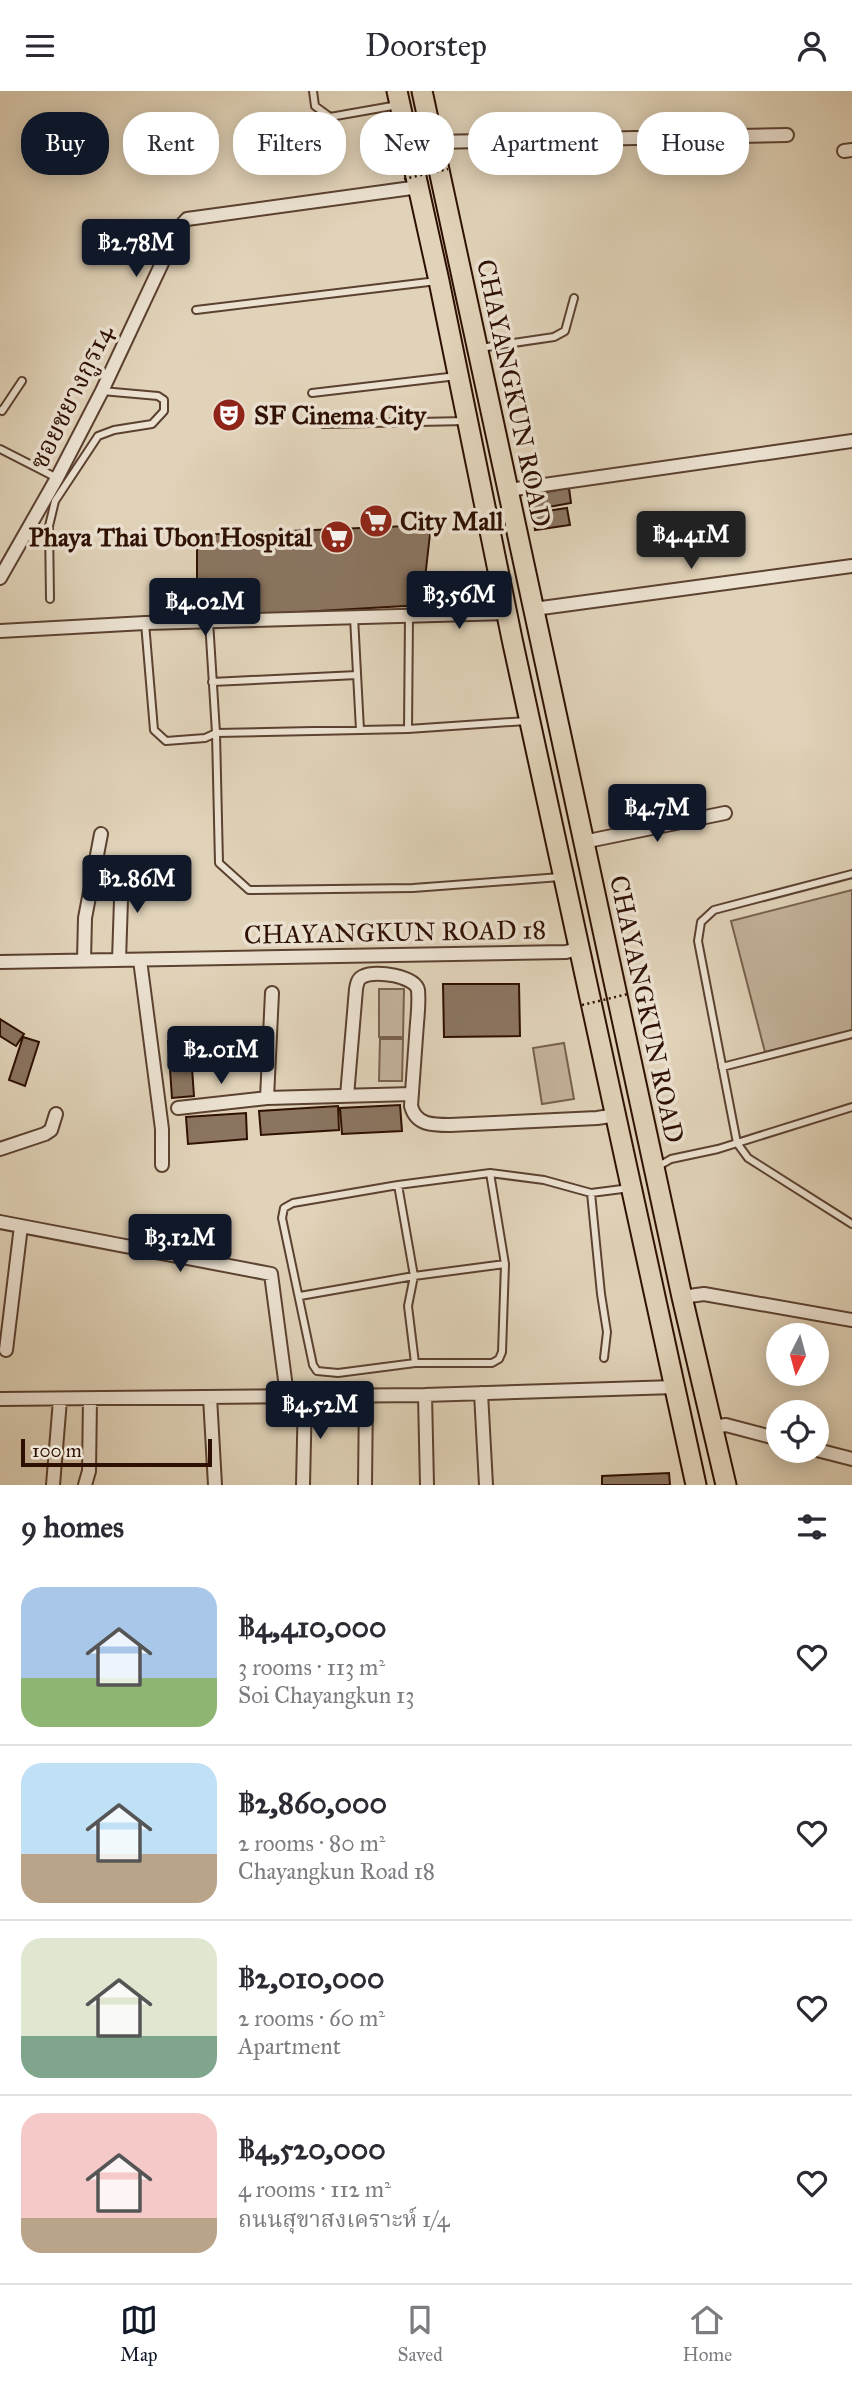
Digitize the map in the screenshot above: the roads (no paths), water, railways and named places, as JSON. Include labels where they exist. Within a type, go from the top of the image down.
[{"type":"main road","name":"CHAYANGKUN ROAD","points":[[422,91],[427,112]]},
{"type":"main road","name":"CHAYANGKUN ROAD","points":[[399,98],[412,183],[439,281],[696,1485]]},
{"type":"main road","name":"CHAYANGKUN ROAD","points":[[440,175],[682,1297],[726,1485]]},
{"type":"main road","points":[[508,613],[534,609]]},
{"type":"main road","points":[[632,1181],[655,1169]]},
{"type":"street","points":[[454,142],[787,135]]},
{"type":"street","name":"ซอยชยางกูร14","points":[[0,578],[57,478],[102,391],[178,229],[187,219],[412,183]]},
{"type":"street","points":[[508,490],[852,442]]},
{"type":"street","points":[[534,609],[852,566]]},
{"type":"street","points":[[0,631],[145,623],[508,613]]},
{"type":"street","points":[[583,842],[725,813]]},
{"type":"street","points":[[85,960],[85,918],[101,834]]},
{"type":"street","points":[[119,960],[122,870]]},
{"type":"street","name":"CHAYANGKUN ROAD 18","points":[[0,962],[566,952],[581,948]]},
{"type":"street","points":[[140,960],[162,1129],[162,1165]]},
{"type":"street","points":[[347,1096],[356,989],[358,981],[371,974],[406,978],[416,984],[418,1005],[412,1094],[414,1116],[432,1125],[617,1115]]},
{"type":"street","points":[[267,1098],[272,993]]},
{"type":"street","points":[[178,1108],[267,1098],[412,1094]]},
{"type":"street","points":[[0,1149],[45,1134],[51,1130],[56,1114]]},
{"type":"street","points":[[0,1222],[271,1275],[286,1395]]},
{"type":"street","points":[[6,1350],[21,1226]]},
{"type":"street","points":[[682,1297],[704,1294],[852,1320]]},
{"type":"street","points":[[0,1399],[425,1395],[675,1387]]},
{"type":"street","points":[[481,1393],[486,1485]]},
{"type":"street","points":[[303,1485],[305,1395]]},
{"type":"street","points":[[365,1485],[366,1395]]},
{"type":"street","points":[[425,1395],[427,1485]]},
{"type":"street","points":[[210,1397],[215,1485]]},
{"type":"street","points":[[85,1485],[89,1471],[90,1399]]},
{"type":"street","points":[[53,1485],[60,1400]]},
{"type":"street","points":[[713,1427],[726,1425],[766,1436]]},
{"type":"street","points":[[829,1453],[852,1459]]},
{"type":"lane","points":[[313,91],[315,106],[330,117],[399,98]]},
{"type":"lane","points":[[196,310],[439,281]]},
{"type":"lane","points":[[478,349],[554,337],[565,331],[574,298]]},
{"type":"lane","points":[[312,393],[459,376]]},
{"type":"lane","points":[[1,412],[22,381]]},
{"type":"lane","points":[[50,599],[49,526],[55,501],[98,436],[114,430],[152,424],[164,411],[164,400],[158,396],[102,391]]},
{"type":"lane","points":[[323,424],[468,421]]},
{"type":"lane","points":[[0,449],[57,478]]},
{"type":"lane","points":[[408,729],[409,616]]},
{"type":"lane","points":[[354,617],[360,730]]},
{"type":"lane","points":[[209,621],[216,733],[219,863],[248,890],[413,888],[565,876]]},
{"type":"lane","points":[[145,623],[154,730],[166,741],[205,738],[216,733],[408,729],[531,720]]},
{"type":"lane","points":[[212,682],[358,675]]},
{"type":"lane","points":[[852,874],[714,910],[701,922],[698,941],[737,1143],[748,1158],[852,1224]]},
{"type":"lane","points":[[722,1067],[852,1034]]},
{"type":"lane","points":[[655,1169],[671,1159],[719,1149],[852,1107]]},
{"type":"lane","points":[[490,1174],[505,1264],[502,1352],[499,1359],[492,1363],[415,1363],[338,1373],[317,1371],[313,1365],[282,1218],[284,1208],[293,1203],[398,1185],[490,1174],[544,1181],[592,1193],[632,1181]]},
{"type":"lane","points":[[398,1185],[414,1276],[408,1306],[415,1363]]},
{"type":"lane","points":[[592,1193],[597,1262],[607,1332],[604,1358]]},
{"type":"lane","points":[[300,1296],[414,1276],[505,1264]]},
{"type":"place","name":"SF Cinema City","points":[[229,415]]},
{"type":"place","name":"City Mall","points":[[376,521]]},
{"type":"place","name":"Phaya Thai Ubon Hospital","points":[[337,537]]}]
